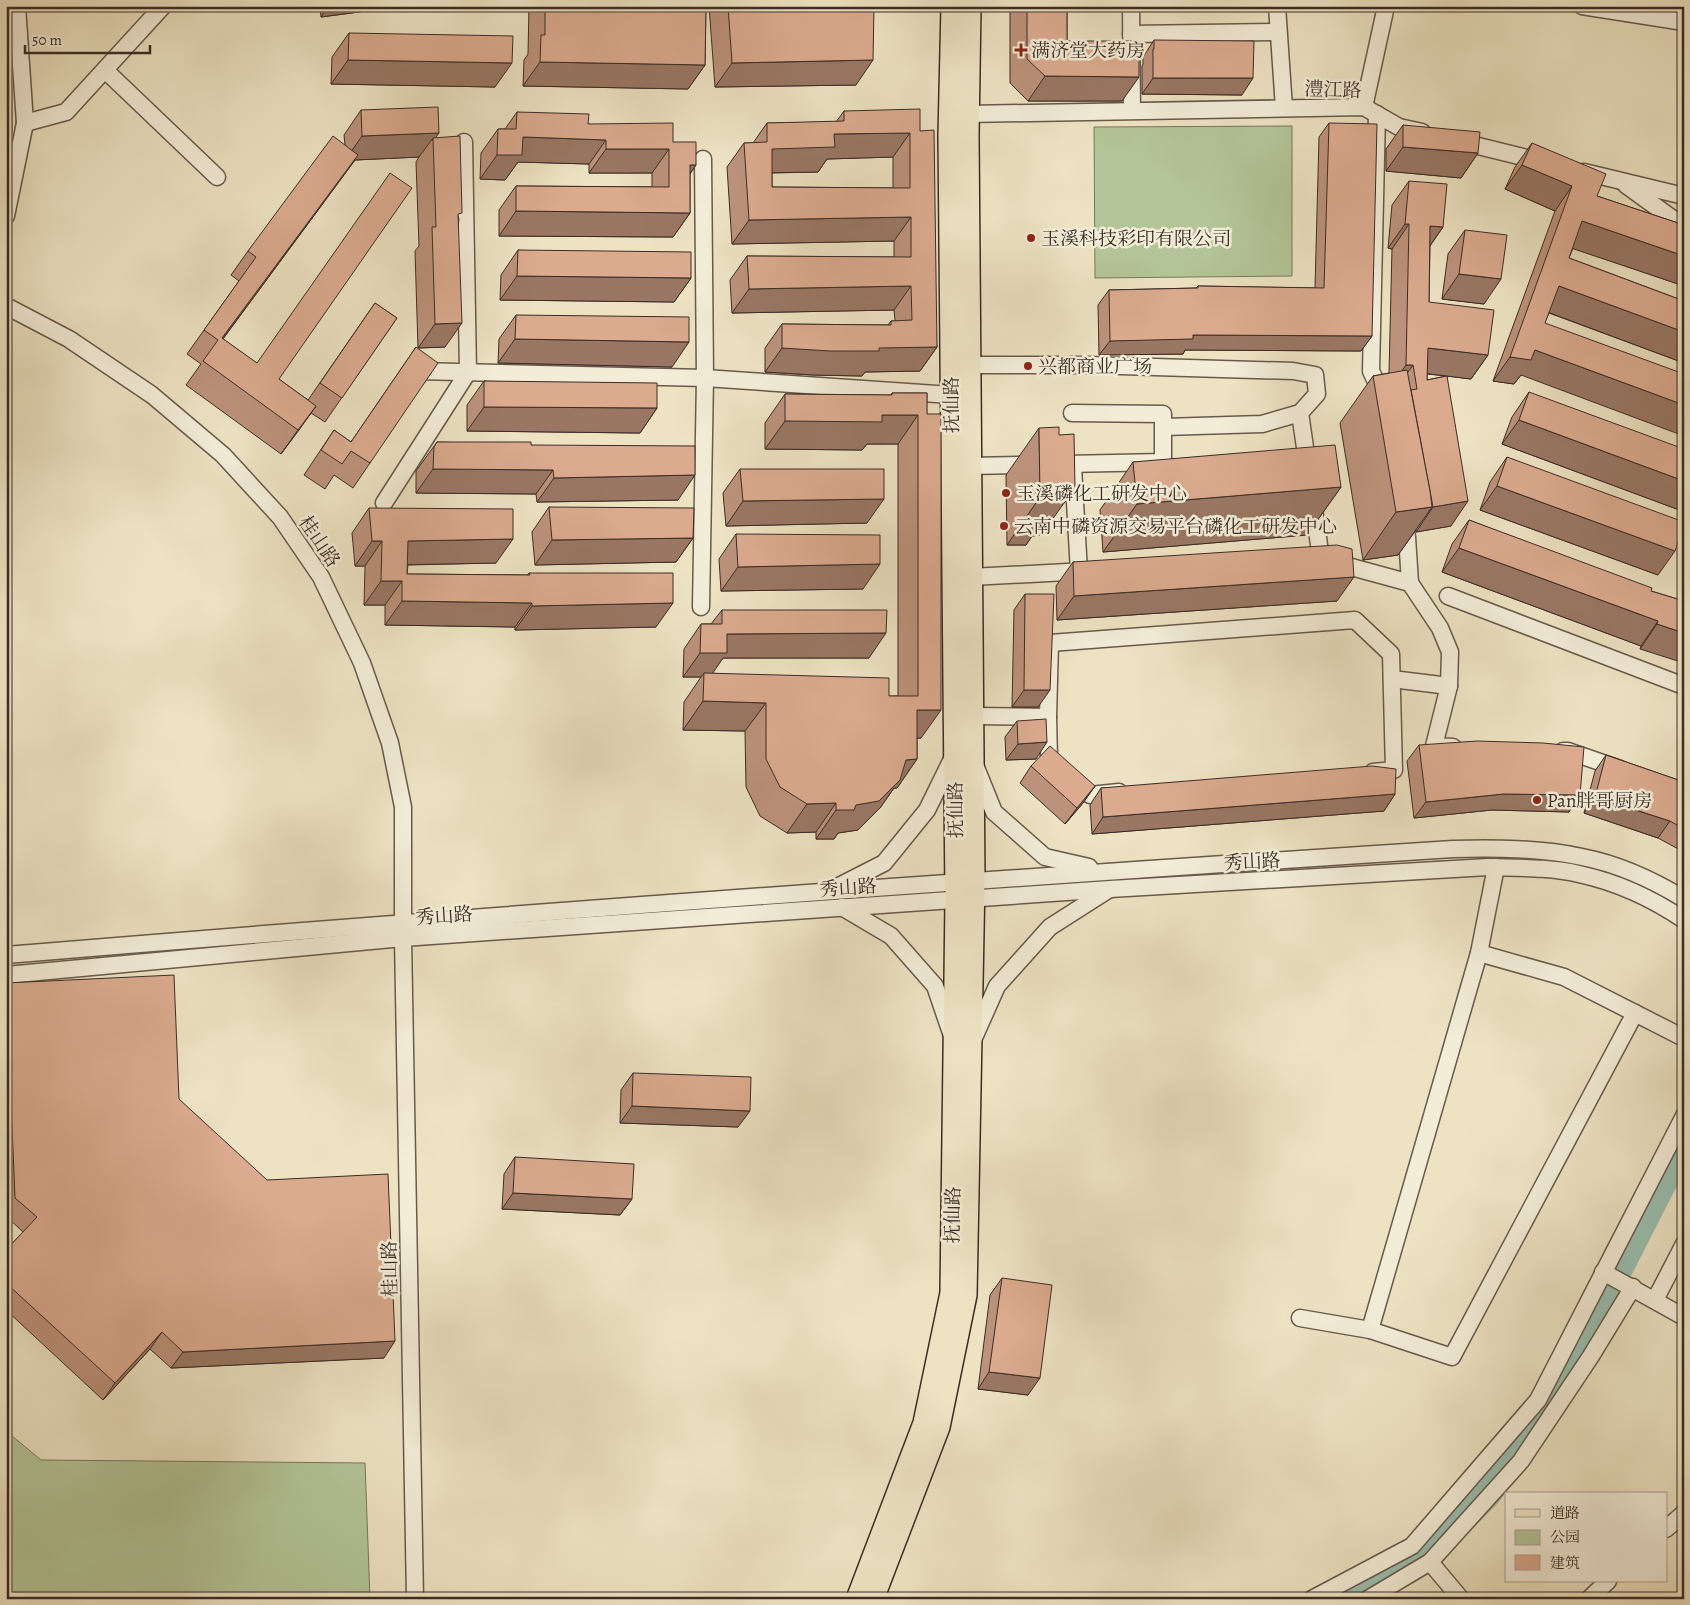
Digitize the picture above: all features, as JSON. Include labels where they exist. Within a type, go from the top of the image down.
[{"type":"main road","name":"抚仙路","points":[[873,1599],[939,1427],[966,1295],[963,1043],[964,757],[951,395],[949,135],[952,6]]},
{"type":"main road","name":"抚仙路","points":[[964,757],[973,716],[969,365],[968,114],[970,6]]},
{"type":"main road","name":"抚仙路","points":[[857,1599],[924,1423],[951,1293],[963,1043]]},
{"type":"street","points":[[6,216],[25,123],[17,6]]},
{"type":"street","points":[[25,123],[66,112],[163,6]]},
{"type":"street","points":[[1131,6],[1132,110]]},
{"type":"street","points":[[1277,6],[1284,108]]},
{"type":"street","points":[[1384,414],[1378,386],[1371,371],[1371,111],[1386,6]]},
{"type":"street","points":[[1582,6],[1684,22]]},
{"type":"street","points":[[1131,34],[1278,32]]},
{"type":"street","points":[[105,70],[217,177]]},
{"type":"street","name":"澧江路","points":[[968,114],[1284,108],[1371,111],[1399,127],[1684,196]]},
{"type":"street","points":[[384,503],[468,372],[464,142]]},
{"type":"street","points":[[701,607],[705,378],[703,159]]},
{"type":"street","points":[[1620,181],[1684,227]]},
{"type":"street","name":"桂山路","points":[[6,306],[69,339],[152,395],[223,455],[280,517],[321,577],[362,663],[390,743],[403,807],[403,922]]},
{"type":"street","points":[[969,365],[1097,365],[1293,371],[1315,375],[1317,394],[1300,413],[1262,424],[1164,427]]},
{"type":"street","points":[[418,371],[705,378],[951,395]]},
{"type":"street","points":[[970,466],[1163,462],[1163,414],[1072,413]]},
{"type":"street","points":[[1300,413],[1321,559]]},
{"type":"street","points":[[1073,464],[1079,572]]},
{"type":"street","points":[[1402,508],[1407,537],[1410,583],[1440,628],[1450,652],[1449,686],[1434,746],[1472,747]]},
{"type":"street","points":[[1302,560],[1321,559],[1410,583]]},
{"type":"street","points":[[971,577],[1098,571]]},
{"type":"street","points":[[1448,596],[1684,686]]},
{"type":"street","points":[[1139,791],[1090,795],[1049,759],[1050,643],[1355,620],[1391,654],[1394,770],[1354,773]]},
{"type":"street","points":[[1392,679],[1449,686]]},
{"type":"street","points":[[973,716],[1048,718]]},
{"type":"street","points":[[1548,750],[1568,751],[1630,773]]},
{"type":"street","points":[[828,891],[884,863],[927,810],[964,757],[994,812],[1044,857],[1105,871]]},
{"type":"street","name":"秀山路","points":[[6,975],[402,938],[842,908],[1105,871],[1453,848],[1545,851],[1583,857],[1635,874],[1684,899]]},
{"type":"street","points":[[1370,1330],[1479,953],[1496,867]]},
{"type":"street","name":"秀山路","points":[[6,955],[403,922],[828,891],[1110,889],[1496,867],[1552,870],[1580,874],[1643,897],[1684,920]]},
{"type":"street","points":[[963,1043],[997,986],[1050,927],[1110,889]]},
{"type":"street","points":[[842,908],[891,936],[934,986],[963,1043]]},
{"type":"street","name":"桂山路","points":[[402,938],[415,1599]]},
{"type":"street","points":[[1479,953],[1564,978],[1680,1036]]},
{"type":"street","points":[[1300,1318],[1370,1330],[1452,1357],[1635,1013]]},
{"type":"street","points":[[1368,1599],[1430,1562],[1521,1461],[1590,1356],[1615,1278],[1684,1116]]},
{"type":"street","points":[[1655,1300],[1684,1244]]},
{"type":"street","points":[[1615,1278],[1684,1317]]},
{"type":"street","points":[[1312,1599],[1412,1546],[1538,1400],[1615,1278]]},
{"type":"street","points":[[1668,1527],[1684,1513]]},
{"type":"street","points":[[1430,1562],[1461,1599]]},
{"type":"street","points":[[1588,1599],[1607,1582]]},
{"type":"green space","points":[[1292,126],[1292,276],[1095,278],[1094,127]]},
{"type":"green space","points":[[6,1431],[41,1460],[365,1463],[370,1599],[6,1599]]},
{"type":"building","points":[[545,6],[706,6],[705,65],[540,62],[541,35],[545,35]]},
{"type":"building","points":[[728,6],[874,6],[873,60],[732,63]]},
{"type":"building","points":[[1027,6],[1067,6],[1067,41],[1139,41],[1139,77],[1045,76],[1027,59]]},
{"type":"building","points":[[349,33],[513,36],[512,63],[348,60]]},
{"type":"building","points":[[1154,40],[1254,41],[1253,78],[1153,78]]},
{"type":"building","points":[[6,50],[11,50],[12,131],[6,139]]},
{"type":"building","points":[[438,107],[439,133],[362,136],[361,110]]},
{"type":"building","points":[[920,109],[920,131],[934,130],[937,347],[879,348],[879,351],[830,351],[782,348],[782,324],[891,325],[891,321],[912,320],[911,286],[749,289],[747,256],[911,257],[911,217],[749,220],[744,143],[767,142],[767,123],[844,121],[844,111]],"holes":[[[910,133],[910,188],[772,187],[772,149],[835,147],[834,134]]]},
{"type":"building","points":[[517,112],[589,114],[588,124],[673,123],[673,142],[696,142],[696,165],[690,165],[690,213],[516,211],[516,186],[669,187],[669,149],[606,149],[606,140],[523,137],[522,155],[497,155],[498,129],[516,129]]},
{"type":"building","points":[[1329,123],[1377,124],[1372,336],[1193,335],[1193,339],[1110,341],[1109,290],[1198,288],[1198,286],[1324,288]]},
{"type":"building","points":[[1403,125],[1480,132],[1478,153],[1403,147]]},
{"type":"building","points":[[333,136],[358,155],[222,338],[257,363],[390,173],[412,188],[279,379],[316,406],[298,430],[203,361],[218,340],[204,330],[256,257],[248,251]]},
{"type":"building","points":[[460,136],[462,213],[458,214],[462,323],[435,324],[432,227],[436,227],[433,138]]},
{"type":"building","points":[[1532,143],[1606,174],[1597,196],[1684,225],[1684,256],[1582,221],[1569,258],[1684,301],[1684,332],[1559,286],[1545,323],[1684,374],[1684,405],[1535,350],[1531,360],[1510,357],[1572,186],[1522,165]]},
{"type":"building","points":[[1409,181],[1447,184],[1443,227],[1430,226],[1429,302],[1494,310],[1488,355],[1428,348],[1427,380],[1447,376],[1468,501],[1433,507],[1411,390],[1417,389],[1413,365],[1406,365],[1409,224],[1405,224]]},
{"type":"building","points":[[1465,230],[1507,235],[1501,279],[1459,274]]},
{"type":"building","points":[[518,250],[691,252],[691,278],[517,276]]},
{"type":"building","points":[[375,303],[397,318],[342,398],[320,383]]},
{"type":"building","points":[[516,315],[689,317],[689,342],[515,339]]},
{"type":"building","points":[[416,347],[438,363],[370,463],[351,451],[342,464],[321,450],[334,430],[351,442]]},
{"type":"building","points":[[1407,370],[1432,507],[1396,512],[1373,376]]},
{"type":"building","points":[[484,381],[657,383],[657,408],[484,407]]},
{"type":"building","points":[[1529,392],[1684,449],[1684,481],[1519,420]]},
{"type":"building","points":[[892,393],[927,393],[927,414],[941,414],[941,710],[917,710],[917,759],[906,760],[900,780],[879,801],[856,805],[854,810],[836,810],[836,803],[807,804],[780,787],[766,759],[766,703],[703,701],[704,673],[889,678],[889,696],[918,696],[918,415],[882,415],[882,422],[785,421],[785,394],[892,395]]},
{"type":"building","points":[[1059,427],[1059,435],[1074,434],[1075,488],[1059,488],[1059,497],[1040,497],[1039,428]]},
{"type":"building","points":[[437,442],[531,442],[531,445],[695,446],[695,475],[554,478],[553,470],[433,469],[434,447]]},
{"type":"building","points":[[1335,445],[1341,487],[1137,504],[1133,462]]},
{"type":"building","points":[[1507,457],[1684,522],[1675,551],[1497,486]]},
{"type":"building","points":[[740,469],[884,469],[884,499],[743,501]]},
{"type":"building","points":[[549,507],[694,508],[693,538],[552,540]]},
{"type":"building","points":[[369,508],[513,509],[513,539],[408,541],[407,574],[673,573],[673,603],[532,606],[532,603],[402,601],[402,581],[381,581],[382,541],[372,541]]},
{"type":"building","points":[[1469,520],[1652,588],[1651,591],[1684,601],[1684,633],[1657,624],[1658,621],[1459,548]]},
{"type":"building","points":[[736,534],[880,535],[880,564],[738,567]]},
{"type":"building","points":[[1337,545],[1352,549],[1354,577],[1074,596],[1073,562]]},
{"type":"building","points":[[1025,594],[1054,594],[1050,690],[1024,690]]},
{"type":"building","points":[[722,610],[887,610],[886,633],[727,634],[727,653],[700,653],[701,624],[722,624]]},
{"type":"building","points":[[1046,719],[1047,742],[1018,744],[1017,721]]},
{"type":"building","points":[[1477,741],[1543,743],[1584,747],[1580,795],[1504,794],[1426,802],[1419,745]]},
{"type":"building","points":[[1050,746],[1095,786],[1077,808],[1031,766]]},
{"type":"building","points":[[1606,755],[1684,782],[1684,829],[1670,821],[1595,797]]},
{"type":"building","points":[[1372,766],[1396,769],[1395,794],[1103,817],[1101,788]]},
{"type":"building","points":[[174,975],[179,1099],[267,1180],[388,1174],[395,1341],[183,1352],[162,1332],[115,1383],[6,1283],[6,1250],[37,1217],[15,1198],[6,983]]},
{"type":"building","points":[[633,1073],[751,1077],[750,1111],[632,1106]]},
{"type":"building","points":[[515,1157],[634,1164],[632,1199],[513,1193]]},
{"type":"building","points":[[1002,1278],[1052,1285],[1040,1378],[989,1372]]},
{"type":"waterway","points":[[1349,1599],[1417,1563],[1486,1494],[1542,1418],[1684,1139]]},
{"type":"place","name":"满济堂大药房","points":[[1021,50]]},
{"type":"place","name":"玉溪科技彩印有限公司","points":[[1031,238]]},
{"type":"place","name":"兴都商业广场","points":[[1028,366]]},
{"type":"place","name":"玉溪磷化工研发中心","points":[[1006,493]]},
{"type":"place","name":"云南中磷资源交易平台磷化工研发中心","points":[[1004,526]]},
{"type":"place","name":"Pan胖哥厨房","points":[[1537,800]]}]
